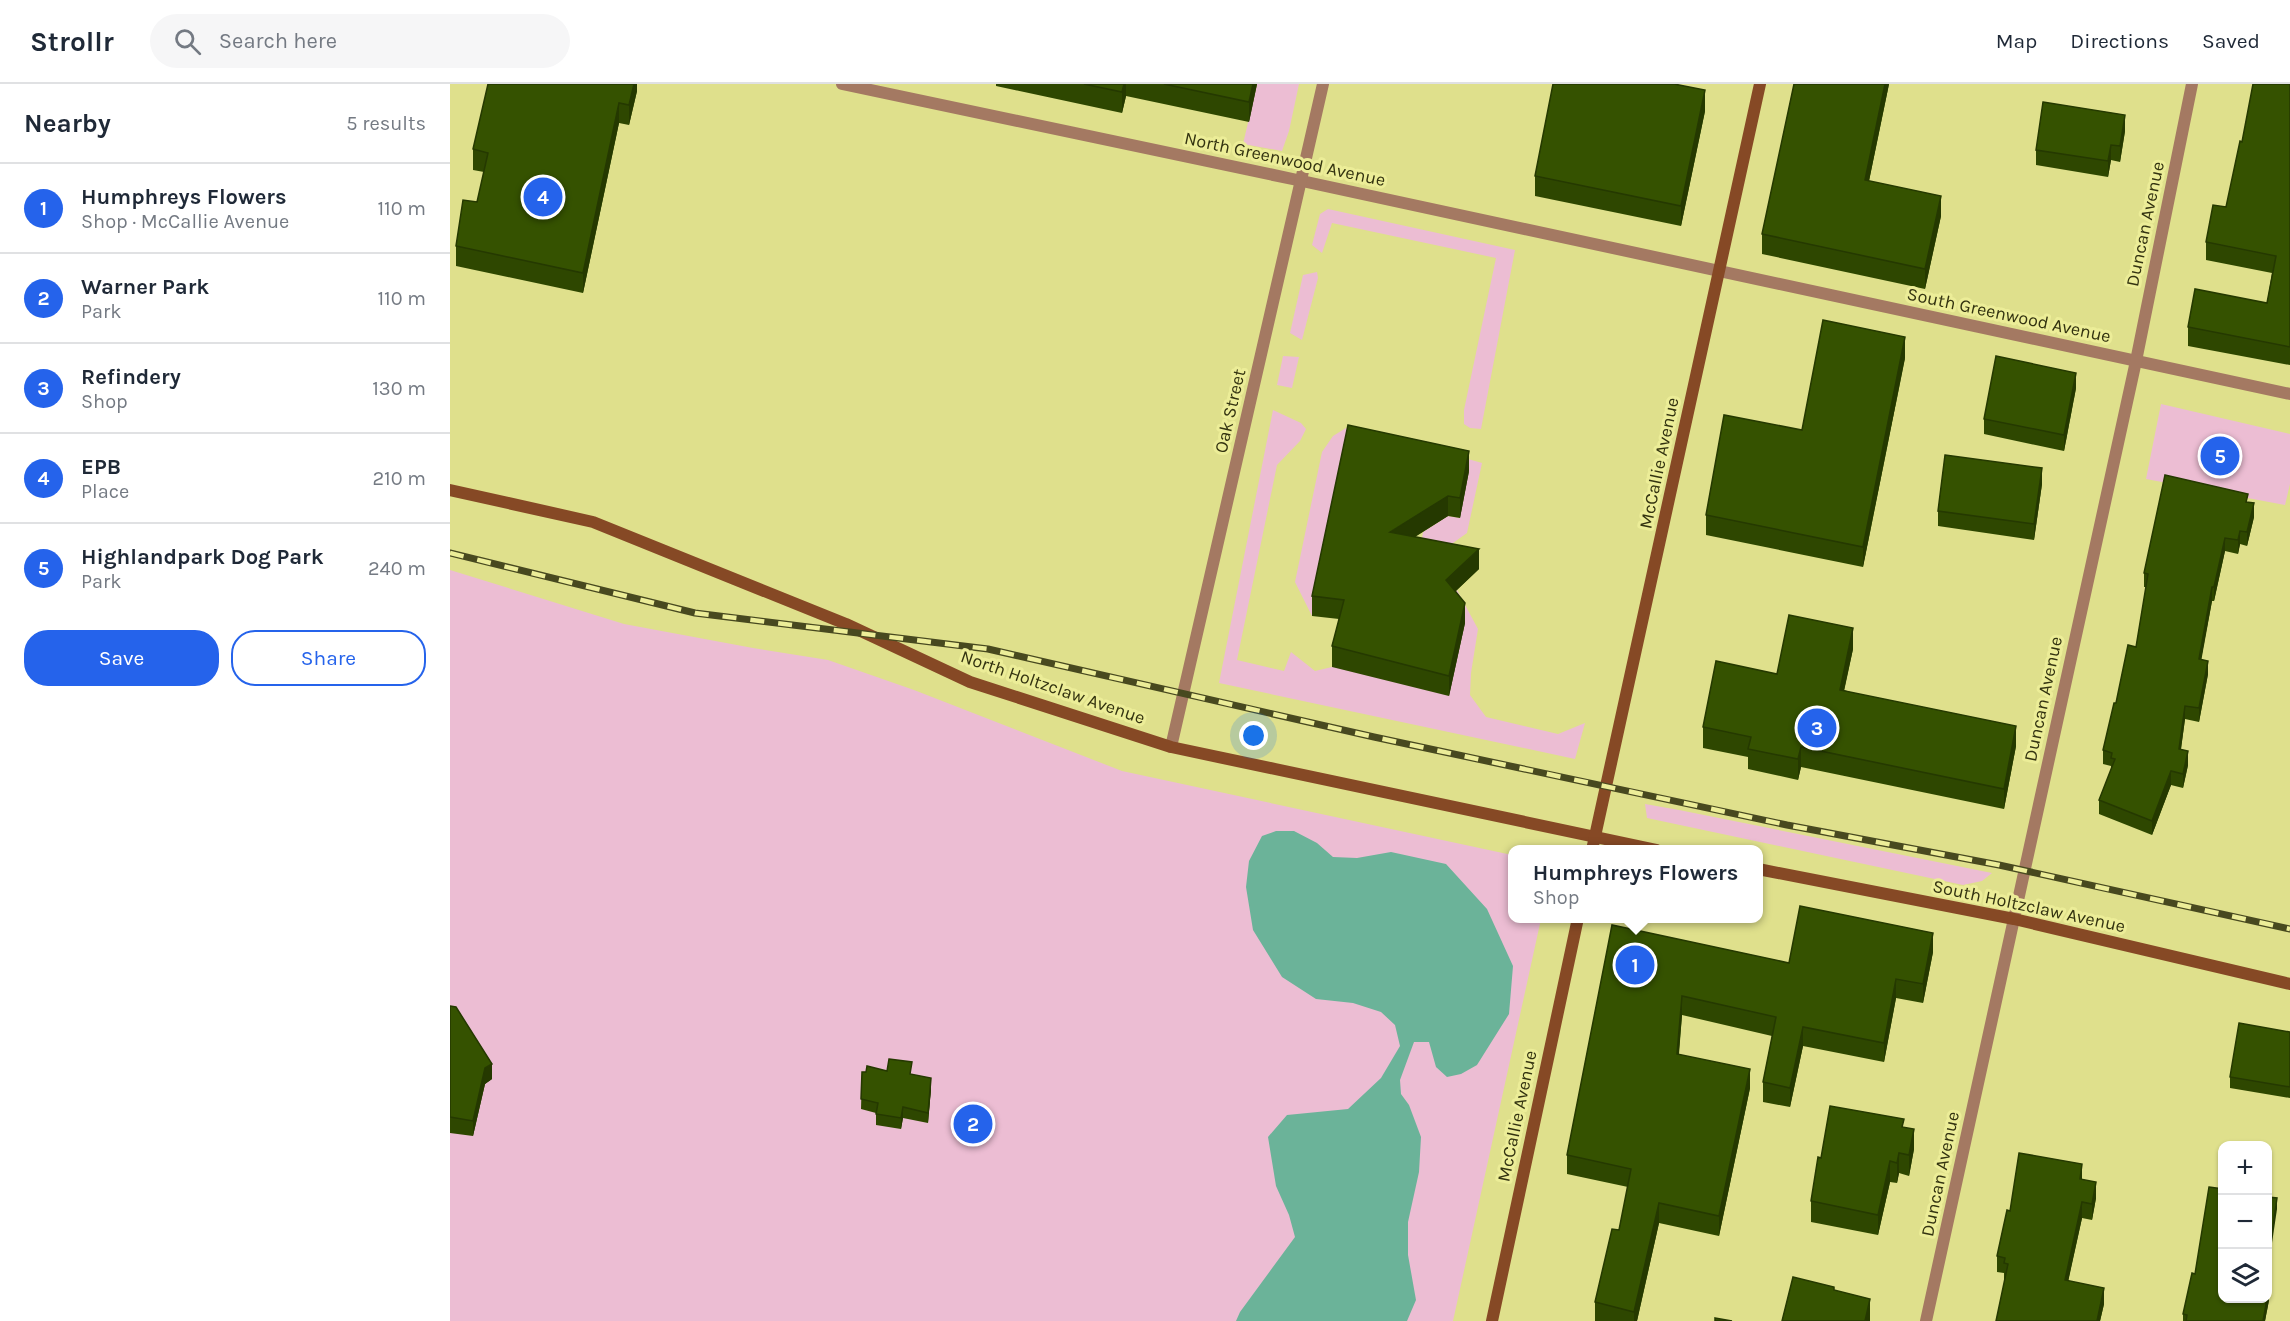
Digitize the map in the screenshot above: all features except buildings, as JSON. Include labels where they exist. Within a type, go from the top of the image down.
[{"type":"main road","name":"McCallie Avenue","points":[[1594,843],[1760,84]]},
{"type":"main road","name":"North Holtzclaw Avenue","points":[[450,490],[593,522],[846,624],[970,682],[1171,747],[1594,843]]},
{"type":"main road","points":[[1594,843],[1615,845]]},
{"type":"main road","name":"South Holtzclaw Avenue","points":[[1763,870],[2014,919],[2290,984]]},
{"type":"main road","name":"McCallie Avenue","points":[[1492,1321],[1577,923]]},
{"type":"street","name":"North Greenwood Avenue","points":[[842,84],[1719,270]]},
{"type":"street","name":"Oak Street","points":[[1171,747],[1323,84]]},
{"type":"street","name":"Duncan Avenue","points":[[1926,1321],[2136,361],[2192,84]]},
{"type":"street","name":"South Greenwood Avenue","points":[[1719,270],[2290,394]]},
{"type":"shaded area","points":[[1257,84],[1299,84],[1289,131],[1282,151],[1243,144]]},
{"type":"shaded area","points":[[1328,209],[1515,250],[1481,429],[1470,428],[1464,424],[1464,410],[1496,258],[1332,223],[1322,253],[1312,245],[1320,214]]},
{"type":"shaded area","points":[[1317,272],[1318,278],[1302,340],[1290,333],[1303,275]]},
{"type":"shaded area","points":[[1283,356],[1299,357],[1292,388],[1277,385]]},
{"type":"shaded area","points":[[2161,404],[2290,434],[2290,484],[2285,505],[2146,479]]},
{"type":"shaded area","points":[[1273,410],[1301,423],[1306,429],[1300,441],[1277,465],[1237,660],[1284,671],[1291,652],[1315,671],[1332,667],[1446,600],[1457,590],[1478,629],[1470,695],[1486,717],[1558,734],[1585,723],[1575,759],[1219,683]]},
{"type":"shaded area","points":[[1346,428],[1482,463],[1467,533],[1429,560],[1419,558],[1423,532],[1448,516],[1460,518],[1348,446],[1312,616],[1295,582],[1322,452],[1333,436]]},
{"type":"shaded area","points":[[450,570],[624,624],[828,660],[914,690],[1122,771],[1508,854],[1508,923],[1540,923],[1453,1321],[450,1321]]},
{"type":"shaded area","points":[[1645,804],[1992,873],[1982,881],[1963,885],[1647,818]]},
{"type":"shaded area","points":[[1276,831],[1294,831],[1317,843],[1333,857],[1357,858],[1391,852],[1446,864],[1487,909],[1513,966],[1509,1014],[1477,1065],[1461,1074],[1447,1077],[1436,1067],[1429,1042],[1414,1042],[1400,1080],[1401,1094],[1409,1105],[1421,1137],[1419,1172],[1408,1222],[1408,1255],[1416,1300],[1407,1321],[1236,1321],[1240,1312],[1295,1237],[1289,1215],[1276,1186],[1268,1137],[1287,1115],[1348,1109],[1381,1078],[1400,1046],[1395,1025],[1381,1012],[1353,1003],[1316,999],[1282,977],[1253,930],[1246,887],[1249,861],[1262,836]]},
{"type":"railway","points":[[450,553],[695,613],[988,649],[1374,737],[1787,825],[1999,865],[2290,929]]},
{"type":"place","name":"EPB","points":[[543,197]]},
{"type":"place","name":"Highlandpark Dog Park","points":[[2220,456]]},
{"type":"place","name":"Refindery","points":[[1817,728]]},
{"type":"place","name":"Humphreys Flowers","points":[[1635,965]]},
{"type":"place","name":"Warner Park","points":[[973,1124]]}]
